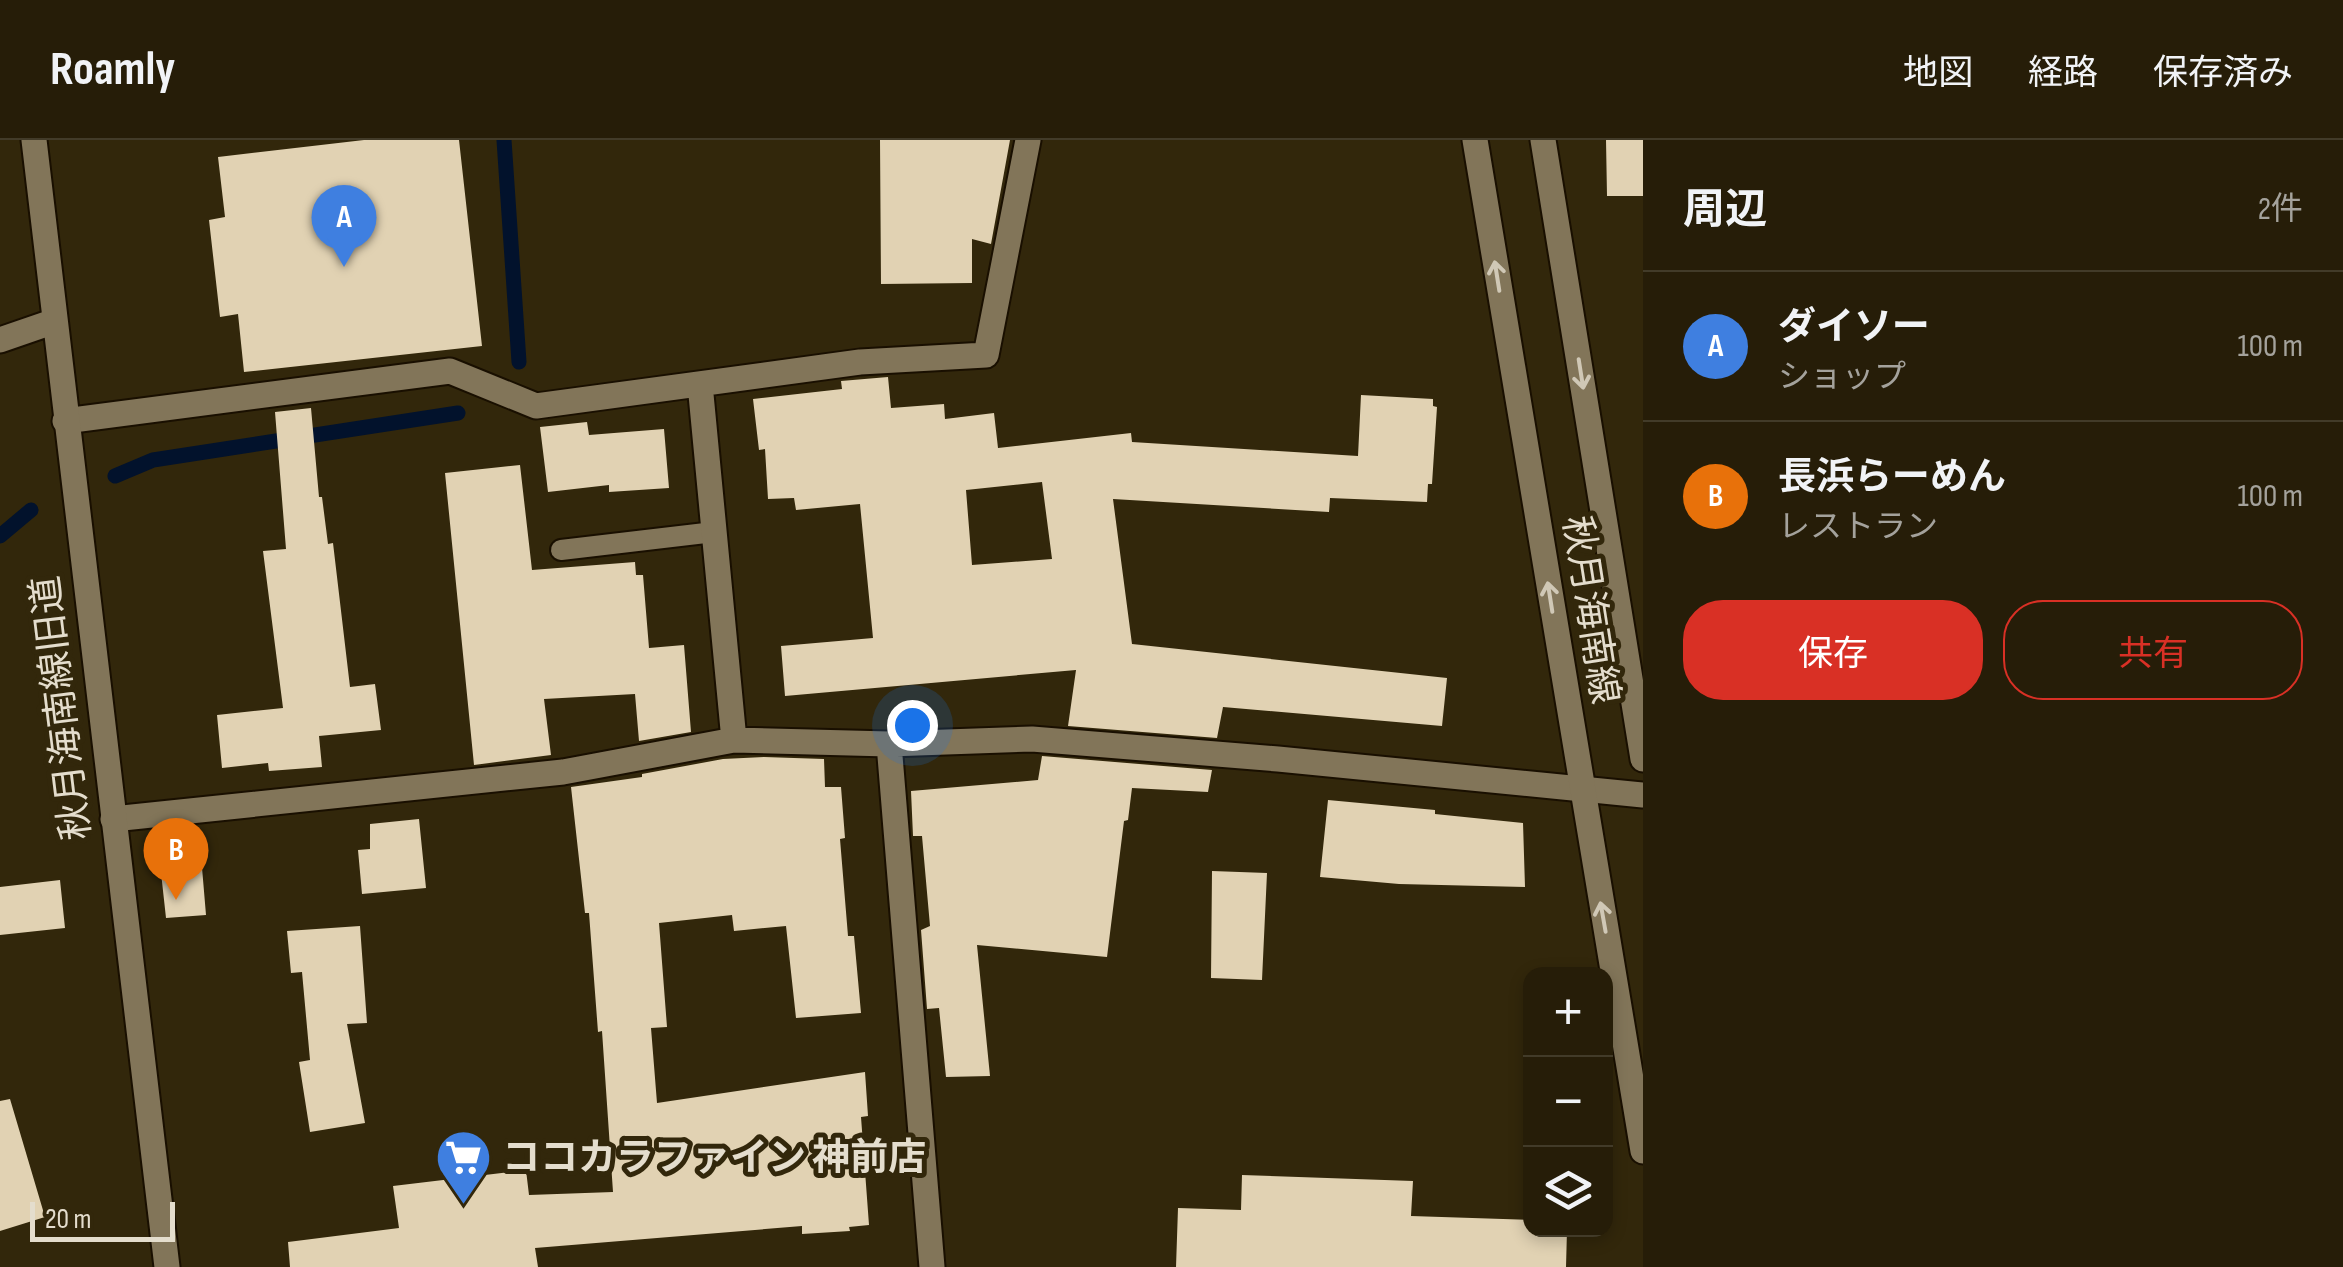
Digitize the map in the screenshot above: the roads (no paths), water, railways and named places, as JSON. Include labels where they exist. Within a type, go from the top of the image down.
[{"type":"street","name":"秋月海南線旧道","points":[[34,140],[167,1267]]},
{"type":"street","points":[[65,421],[450,371],[536,406],[860,362],[986,355],[1028,140]]},
{"type":"street","name":"秋月海南線","points":[[1475,140],[1643,1151]]},
{"type":"street","name":"秋月海南線","points":[[1543,140],[1643,760]]},
{"type":"street","points":[[0,340],[56,321]]},
{"type":"street","points":[[700,384],[734,740]]},
{"type":"street","points":[[112,818],[564,772],[734,740],[889,744],[1032,739],[1278,758],[1643,795]]},
{"type":"street","points":[[889,744],[932,1267]]},
{"type":"lane","points":[[561,550],[714,532]]},
{"type":"waterway","points":[[504,140],[519,362]]},
{"type":"waterway","points":[[115,476],[153,460],[458,413]]},
{"type":"waterway","points":[[0,536],[31,510]]},
{"type":"place","name":"ダイソー","points":[[344,267]]},
{"type":"place","name":"長浜らーめん","points":[[176,900]]},
{"type":"place","name":"ココカラファイン 神前店","points":[[463,1207]]}]
